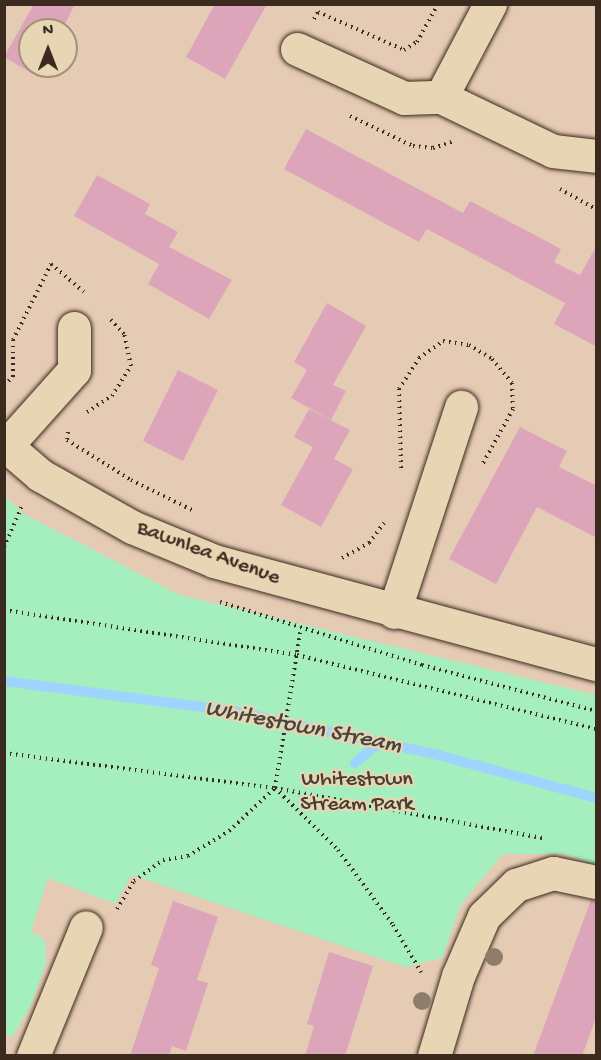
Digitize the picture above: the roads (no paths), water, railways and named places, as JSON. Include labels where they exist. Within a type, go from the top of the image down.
[{"type":"street","points":[[441,97],[490,4]]},
{"type":"street","points":[[297,49],[404,98],[441,97],[553,151],[597,156]]},
{"type":"street","name":"Bawnlea Avenue","points":[[74,328],[74,370],[5,445],[40,475],[132,527],[214,561],[308,589],[597,664]]},
{"type":"street","points":[[394,612],[461,407]]},
{"type":"street","points":[[434,1056],[458,976],[484,916],[516,885],[553,873],[597,882]]},
{"type":"street","points":[[33,1056],[86,927]]},
{"type":"waterway","name":"Whitestown Stream","points":[[4,681],[238,712],[438,755],[596,798]]},
{"type":"waterway","points":[[355,763],[380,742]]},
{"type":"park label","name":"Whitestown Stream Park","points":[[357,792]]}]
